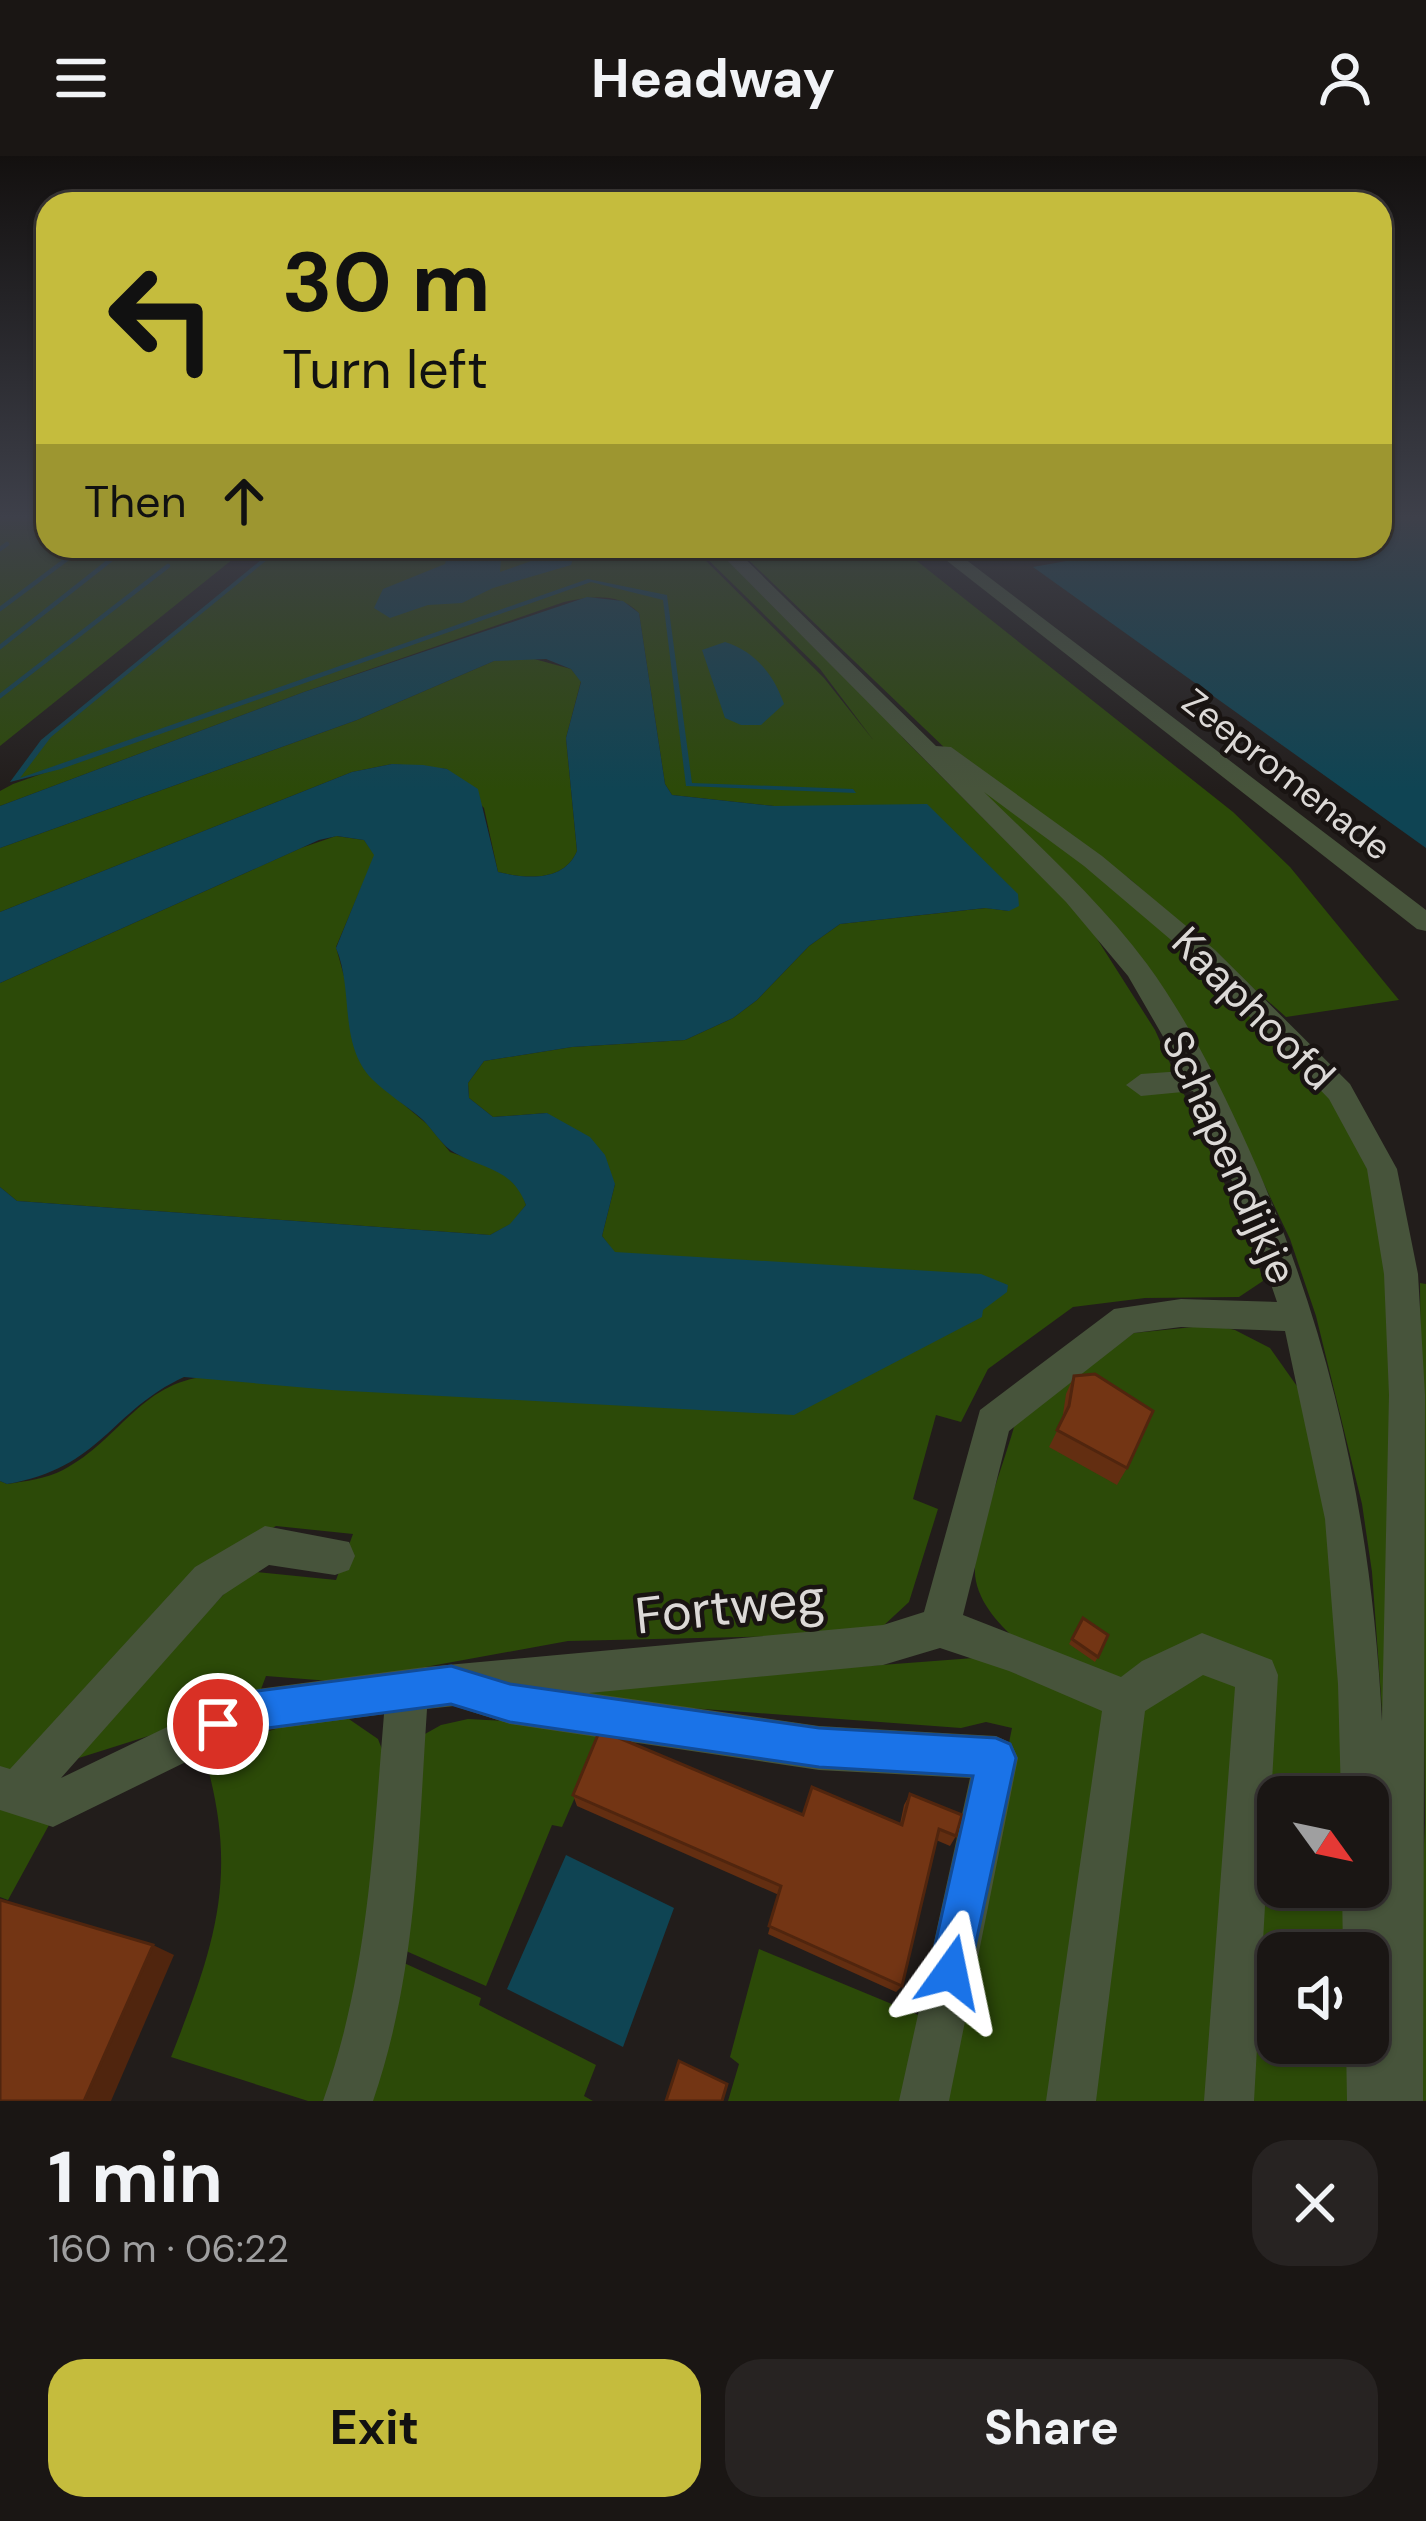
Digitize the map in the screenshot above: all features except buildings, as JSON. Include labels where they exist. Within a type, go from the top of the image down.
[{"type":"street","name":"Schapendijkje","points":[[787,609],[927,753],[1047,865],[1107,932],[1167,1015],[1203,1080],[1245,1171],[1299,1317],[1344,1520],[1362,1776]]},
{"type":"street","name":"Zeepromenade","points":[[1018,609],[1426,923]]},
{"type":"street","name":"Kaaphoofd","points":[[927,753],[943,752],[1093,861],[1207,956],[1340,1091],[1382,1169],[1401,1274],[1407,1395],[1398,2101]]},
{"type":"street","points":[[1141,1085],[1203,1080]]},
{"type":"street","points":[[1125,1700],[1012,1652],[940,1628],[993,1422],[1126,1319],[1181,1313],[1299,1317]]},
{"type":"street","points":[[9,1791],[209,1581],[265,1545],[335,1556]]},
{"type":"street","name":"Fortweg","points":[[9,1791],[53,1805],[242,1712],[429,1688],[884,1646],[940,1628]]},
{"type":"street","points":[[1071,2101],[1125,1700],[1157,1676],[1202,1654],[1257,1676],[1229,2101]]},
{"type":"street","points":[[348,2101],[370,2046],[386,1968],[429,1688],[819,1748],[996,1758],[924,2101]]},
{"type":"street","points":[[1371,2064],[1372,2101]]},
{"type":"green space","points":[[0,609],[171,609],[0,746]]},
{"type":"green space","points":[[203,609],[506,609],[17,780],[43,741]]},
{"type":"green space","points":[[507,609],[544,609],[304,692],[0,806],[0,791]]},
{"type":"green space","points":[[634,609],[754,609],[824,678],[874,741],[820,669],[758,609],[779,609],[1085,920],[1155,1030],[1254,1249],[1263,1281],[1239,1297],[1145,1298],[1073,1307],[988,1369],[961,1422],[936,1415],[913,1499],[938,1509],[909,1602],[882,1627],[823,1635],[568,1641],[343,1682],[266,1676],[256,1702],[63,1763],[246,1571],[336,1580],[353,1534],[276,1526],[221,1558],[10,1771],[0,1769],[0,1481],[29,1481],[63,1470],[150,1398],[190,1379],[215,1376],[614,1252],[602,1236],[615,1184],[547,1113],[493,1117],[469,1098],[468,1083],[484,1061],[572,1047],[685,1040],[733,1018],[809,946],[840,924],[986,908],[1009,911],[921,807],[774,806],[672,795],[665,784],[639,613]]},
{"type":"green space","points":[[800,609],[977,609],[1233,812],[1290,867],[1399,1000],[1286,1017],[1131,880],[948,751]]},
{"type":"green space","points":[[527,657],[571,669],[581,681],[566,738],[577,851],[554,873],[532,877],[498,872],[484,808],[447,769],[392,764],[352,772],[0,912],[0,848],[357,720],[494,661]]},
{"type":"green space","points":[[984,791],[1075,854],[1177,937],[1331,1098],[1373,1179],[1391,1272],[1390,1820],[1372,1572],[1362,1504],[1316,1316],[1290,1239],[1208,1066],[979,793]]},
{"type":"green space","points":[[336,836],[364,840],[375,855],[336,947],[372,1078],[427,1124],[450,1152],[501,1170],[521,1191],[526,1205],[511,1224],[490,1235],[17,1201],[0,1187],[0,983]]},
{"type":"green space","points":[[1420,1283],[1426,1284],[1426,2101],[1412,2101],[1425,1823]]},
{"type":"green space","points":[[1213,1325],[1235,1330],[1270,1348],[1299,1389],[1335,1556],[1346,1776],[1257,1776],[1257,1908],[1348,1908],[1349,1932],[1257,1932],[1257,2064],[1351,2064],[1352,2101],[936,2101],[1012,1728],[986,1722],[961,1728],[500,1694],[987,1657],[1017,1640],[994,1617],[975,1578],[986,1517],[1014,1427],[1029,1408],[1134,1333]]},
{"type":"green space","points":[[343,1715],[378,1739],[385,1757],[384,1908],[333,2101],[308,2101],[171,2057],[211,1943],[218,1907],[220,1835],[203,1751],[319,1716]]},
{"type":"green space","points":[[468,1719],[606,1726],[562,1827],[552,1825],[486,1986],[406,1951],[416,1739],[441,1725]]},
{"type":"green space","points":[[0,1808],[49,1825],[8,1900],[0,1897]]},
{"type":"green space","points":[[759,1949],[928,2019],[910,2101],[728,2101],[739,2064],[730,2057]]},
{"type":"green space","points":[[404,1963],[481,1998],[479,2005],[596,2065],[584,2096],[593,2101],[366,2101]]},
{"type":"water","points":[[201,609],[207,609],[51,737],[20,778],[503,609],[515,609],[61,769],[10,782],[41,740]]},
{"type":"water","points":[[375,609],[417,609],[390,618]]},
{"type":"water","points":[[552,609],[633,609],[639,613],[665,784],[672,795],[774,806],[927,804],[1018,894],[1019,906],[1009,911],[985,908],[840,924],[809,946],[733,1018],[685,1040],[572,1047],[484,1061],[468,1083],[469,1098],[493,1117],[547,1113],[590,1137],[605,1155],[615,1184],[602,1236],[615,1252],[981,1274],[1008,1285],[1007,1292],[983,1310],[982,1317],[794,1415],[331,1390],[184,1377],[138,1406],[64,1465],[7,1484],[0,1481],[0,1187],[17,1201],[490,1235],[510,1224],[526,1205],[505,1177],[446,1147],[361,1065],[350,1033],[336,948],[374,855],[364,840],[337,836],[319,840],[0,983],[0,912],[352,772],[392,764],[447,769],[478,789],[498,872],[544,876],[571,861],[577,851],[566,738],[581,682],[571,669],[546,659],[494,661],[357,720],[0,848],[0,806],[304,692]]},
{"type":"water","points":[[664,609],[669,609],[692,783],[853,789],[856,793],[686,786]]},
{"type":"water","points":[[1091,609],[1426,609],[1426,848]]},
{"type":"water","points":[[725,642],[754,658],[780,693],[784,704],[761,725],[741,725],[725,718],[702,650]]},
{"type":"water","points":[[566,1855],[674,1908],[623,2047],[507,1989]]},
{"type":"waterway","points":[[0,647],[49,609]]},
{"type":"waterway","points":[[0,696],[113,609]]},
{"type":"route","points":[[218,1724],[242,1712],[451,1685],[510,1703],[819,1748],[996,1758],[951,1972]]}]
